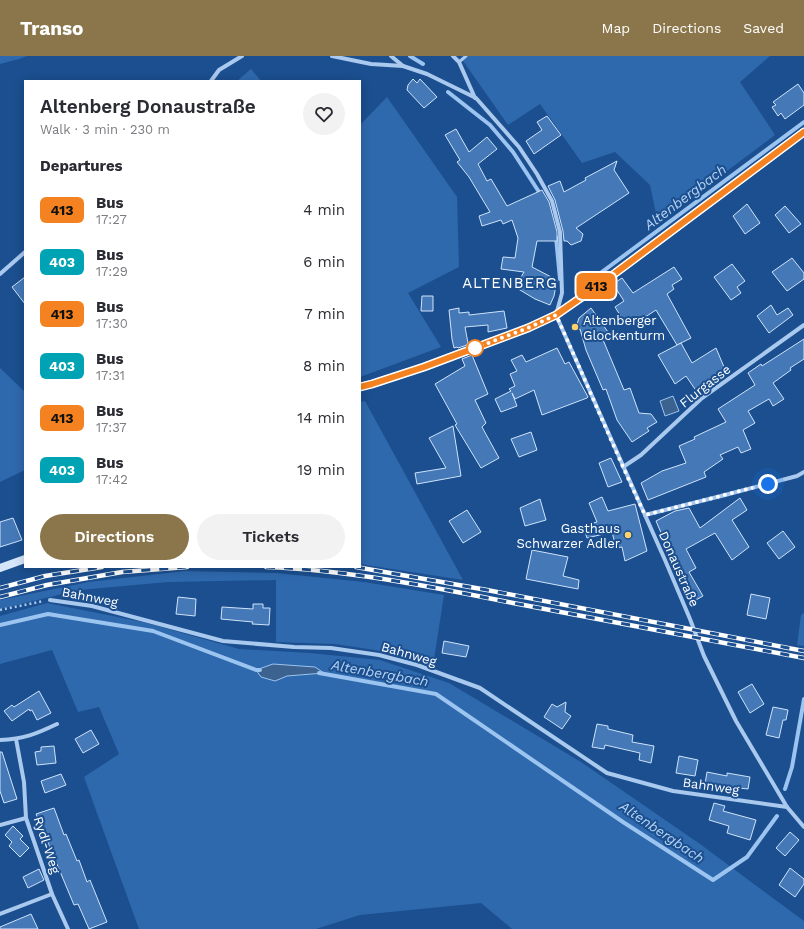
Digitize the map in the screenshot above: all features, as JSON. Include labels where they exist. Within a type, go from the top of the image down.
[{"type":"main road","points":[[361,387],[424,367],[528,328],[556,315],[804,132]]},
{"type":"main road","points":[[0,568],[24,559]]},
{"type":"street","points":[[212,80],[219,70],[242,56]]},
{"type":"street","points":[[332,56],[371,64],[403,66],[427,74],[476,98]]},
{"type":"street","points":[[391,56],[403,66]]},
{"type":"street","points":[[453,56],[459,62],[476,98],[519,147],[537,174],[552,201],[560,232],[562,264],[562,293],[556,315]]},
{"type":"street","points":[[0,274],[24,253]]},
{"type":"street","name":"Donaustraße","points":[[556,315],[645,515],[690,619],[704,656],[736,721],[787,807],[804,828]]},
{"type":"street","name":"Flurgasse","points":[[623,467],[641,455],[702,398],[804,325]]},
{"type":"street","points":[[645,515],[796,476],[804,472]]},
{"type":"street","name":"Bahnweg","points":[[50,600],[92,606],[223,641],[294,647],[331,648],[379,655],[417,665],[480,688],[608,773],[673,790],[787,807]]},
{"type":"street","points":[[0,740],[16,740],[32,736],[57,724]]},
{"type":"street","name":"Rydl-Weg","points":[[16,740],[24,782],[26,818],[52,894],[68,929]]},
{"type":"street","points":[[0,825],[26,818]]},
{"type":"street","points":[[0,914],[52,894]]},
{"type":"lane","points":[[459,62],[466,56]]},
{"type":"path","name":"Bahnweg","points":[[0,610],[50,600]]},
{"type":"shaded area","points":[[0,56],[27,56],[0,64]]},
{"type":"shaded area","points":[[463,56],[770,56],[740,82],[775,135],[658,223],[650,185],[615,152],[582,163],[540,104],[508,125],[461,58]]},
{"type":"shaded area","points":[[251,69],[260,80],[238,80]]},
{"type":"shaded area","points":[[387,97],[457,197],[459,267],[408,293],[441,347],[361,377],[361,124]]},
{"type":"shaded area","points":[[0,368],[24,391],[24,470],[0,482]]},
{"type":"shaded area","points":[[673,396],[679,411],[665,416],[660,401]]},
{"type":"shaded area","points":[[365,401],[463,580],[361,564],[361,402]]},
{"type":"shaded area","points":[[185,571],[276,573],[364,582],[444,595],[434,659],[335,644],[276,642],[276,580],[168,582],[79,590],[0,609],[0,600],[89,582]]},
{"type":"shaded area","points":[[47,603],[143,622],[239,649],[310,653],[380,660],[449,683],[581,762],[700,844],[804,921],[804,929],[512,929],[481,903],[360,915],[316,929],[139,929],[84,777],[119,754],[99,707],[78,712],[52,650],[0,664],[0,616]]},
{"type":"shaded area","points":[[804,613],[804,646],[797,645],[801,615]]},
{"type":"shaded area","points":[[273,664],[315,667],[324,673],[287,676],[275,681],[261,677],[256,670]]},
{"type":"building","points":[[413,79],[417,83],[420,79],[437,97],[424,108],[407,90],[408,85]]},
{"type":"building","points":[[798,84],[804,93],[804,105],[785,119],[781,113],[778,116],[772,107],[776,105],[773,102]]},
{"type":"building","points":[[547,116],[561,135],[534,154],[526,141],[542,130],[537,122]]},
{"type":"building","points":[[456,129],[469,152],[487,137],[497,149],[478,164],[487,181],[491,179],[507,206],[542,190],[549,202],[557,232],[557,241],[537,241],[532,267],[557,280],[554,296],[550,305],[535,299],[515,287],[524,272],[501,269],[503,257],[515,258],[518,238],[512,220],[503,224],[501,220],[482,226],[479,216],[490,212],[469,177],[457,162],[460,160],[445,135]]},
{"type":"building","points":[[617,161],[614,170],[629,193],[576,228],[583,234],[581,241],[571,245],[567,241],[564,241],[555,200],[548,186],[560,181],[564,192],[586,180],[585,178]]},
{"type":"building","points":[[747,204],[760,223],[745,234],[733,216]]},
{"type":"building","points":[[785,206],[801,224],[789,233],[775,215]]},
{"type":"building","points":[[792,258],[804,273],[804,279],[787,291],[772,272]]},
{"type":"building","points":[[732,264],[745,281],[737,287],[741,293],[731,300],[714,277]]},
{"type":"building","points":[[674,267],[682,279],[672,285],[674,289],[667,294],[691,338],[677,345],[656,310],[633,325],[630,320],[625,323],[615,307],[624,301],[613,284],[622,278],[633,293]]},
{"type":"building","points":[[24,278],[24,303],[12,287]]},
{"type":"building","points":[[422,296],[433,296],[433,311],[421,311]]},
{"type":"building","points":[[771,305],[777,315],[788,308],[793,315],[769,333],[757,316]]},
{"type":"building","points":[[459,308],[459,313],[469,312],[469,315],[504,311],[507,328],[488,332],[488,325],[465,327],[468,343],[467,345],[454,348],[449,310]]},
{"type":"building","points":[[591,308],[608,332],[601,335],[624,390],[630,388],[639,413],[651,414],[657,422],[647,428],[649,431],[632,442],[617,420],[606,389],[603,390],[586,350],[580,329],[575,330],[579,318]]},
{"type":"building","points":[[804,339],[804,359],[790,368],[791,370],[773,383],[784,399],[773,406],[769,399],[748,411],[755,423],[743,430],[751,449],[741,453],[738,447],[720,455],[723,459],[704,472],[706,477],[648,500],[641,483],[662,471],[686,463],[679,446],[726,422],[718,409],[755,385],[748,373],[761,364],[762,366]]},
{"type":"building","points":[[681,343],[692,363],[716,348],[724,367],[722,374],[697,392],[686,376],[675,384],[658,355]]},
{"type":"building","points":[[557,348],[565,364],[569,362],[588,397],[542,415],[534,390],[515,399],[512,393],[517,406],[501,412],[495,399],[511,391],[509,389],[515,386],[510,374],[517,371],[511,360],[522,355],[526,362]]},
{"type":"building","points":[[472,355],[488,394],[475,400],[486,423],[482,427],[499,458],[481,468],[455,425],[457,424],[435,384],[465,366],[462,359]]},
{"type":"building","points":[[453,426],[461,476],[417,484],[415,473],[446,468],[429,438]]},
{"type":"building","points":[[531,432],[537,450],[519,457],[511,439]]},
{"type":"building","points":[[611,458],[622,482],[608,487],[599,463]]},
{"type":"building","name":"Gasthaus Schwarzer Adler","points":[[602,497],[608,511],[635,504],[647,551],[625,561],[622,547],[616,548],[612,532],[587,538],[583,526],[597,522],[589,503]]},
{"type":"building","points":[[740,498],[747,510],[732,520],[749,547],[732,560],[715,533],[686,549],[696,568],[689,572],[703,596],[694,601],[681,578],[679,579],[674,567],[676,566],[669,554],[656,521],[675,511],[689,508],[700,528]]},
{"type":"building","points":[[540,499],[546,520],[525,526],[520,508]]},
{"type":"building","points":[[467,510],[481,532],[463,543],[449,521]]},
{"type":"building","points":[[13,518],[22,540],[0,547],[0,522]]},
{"type":"building","points":[[783,531],[795,547],[779,559],[767,543]]},
{"type":"building","points":[[532,550],[568,557],[563,576],[579,580],[578,589],[526,579]]},
{"type":"building","points":[[751,594],[770,598],[766,619],[747,615]]},
{"type":"building","points":[[178,597],[196,599],[195,616],[176,614]]},
{"type":"building","points":[[253,604],[263,604],[263,608],[270,608],[269,625],[221,619],[222,607],[253,609]]},
{"type":"building","points":[[444,641],[469,646],[466,657],[442,653]]},
{"type":"building","points":[[752,684],[764,704],[750,713],[738,692]]},
{"type":"building","points":[[39,691],[51,713],[37,720],[32,710],[30,711],[29,709],[12,721],[4,711],[12,705],[14,707]]},
{"type":"building","points":[[566,702],[565,712],[571,716],[562,729],[544,717],[552,704],[557,707]]},
{"type":"building","points":[[773,707],[788,710],[786,720],[783,720],[779,738],[766,735]]},
{"type":"building","points":[[597,724],[608,726],[608,729],[633,735],[632,742],[654,746],[651,763],[639,760],[640,753],[605,745],[604,749],[592,747]]},
{"type":"building","points":[[91,730],[99,744],[83,753],[75,739]]},
{"type":"building","points":[[54,746],[56,763],[37,765],[35,752],[41,751],[41,747]]},
{"type":"building","points":[[0,752],[2,752],[17,799],[4,803],[0,791]]},
{"type":"building","points":[[679,756],[698,760],[695,776],[676,773]]},
{"type":"building","points":[[707,772],[727,776],[727,773],[750,777],[748,789],[705,784]]},
{"type":"building","points":[[61,774],[66,785],[45,793],[41,781]]},
{"type":"building","points":[[714,803],[725,806],[723,811],[756,820],[750,840],[727,833],[729,826],[709,820]]},
{"type":"building","points":[[54,808],[64,835],[66,834],[77,861],[79,860],[87,882],[90,880],[107,922],[89,929],[78,904],[74,905],[36,814]]},
{"type":"building","points":[[13,826],[23,836],[20,839],[29,848],[20,857],[9,846],[12,842],[5,835]]},
{"type":"building","points":[[790,832],[799,840],[785,856],[776,848]]},
{"type":"building","points":[[790,868],[804,879],[804,884],[795,897],[779,885]]},
{"type":"building","points":[[39,869],[44,880],[28,888],[23,877]]},
{"type":"building","points":[[31,914],[38,929],[0,929],[0,927]]},
{"type":"waterway","name":"Altenbergbach","points":[[410,56],[423,64]]},
{"type":"waterway","name":"Altenbergbach","points":[[448,92],[490,125],[513,152],[541,195]]},
{"type":"waterway","name":"Altenbergbach","points":[[579,289],[804,122]]},
{"type":"waterway","name":"Altenbergbach","points":[[556,237],[560,279]]},
{"type":"waterway","name":"Altenbergbach","points":[[0,625],[48,614],[153,631],[256,670],[260,670]]},
{"type":"waterway","name":"Altenbergbach","points":[[319,673],[436,694],[623,822],[713,880],[747,857],[777,816]]},
{"type":"waterway","name":"Altenbergbach","points":[[785,789],[792,767],[804,699]]},
{"type":"railway","points":[[0,588],[45,576],[96,568]]},
{"type":"railway","points":[[0,597],[47,585],[122,572],[174,568]]},
{"type":"railway","points":[[282,568],[359,575],[390,580],[804,658]]},
{"type":"railway","points":[[361,568],[487,590],[804,651]]},
{"type":"bus line","name":"413","points":[[361,387],[424,367],[528,328],[556,315],[602,283],[804,132]]},
{"type":"place","name":"Altenberger Glockenturm","points":[[575,327]]},
{"type":"place","name":"Gasthaus Schwarzer Adler","points":[[628,535]]},
{"type":"district","name":"ALTENBERG","points":[[510,283]]},
{"type":"route","points":[[475,348],[528,328],[556,315],[645,515],[768,484]]}]
